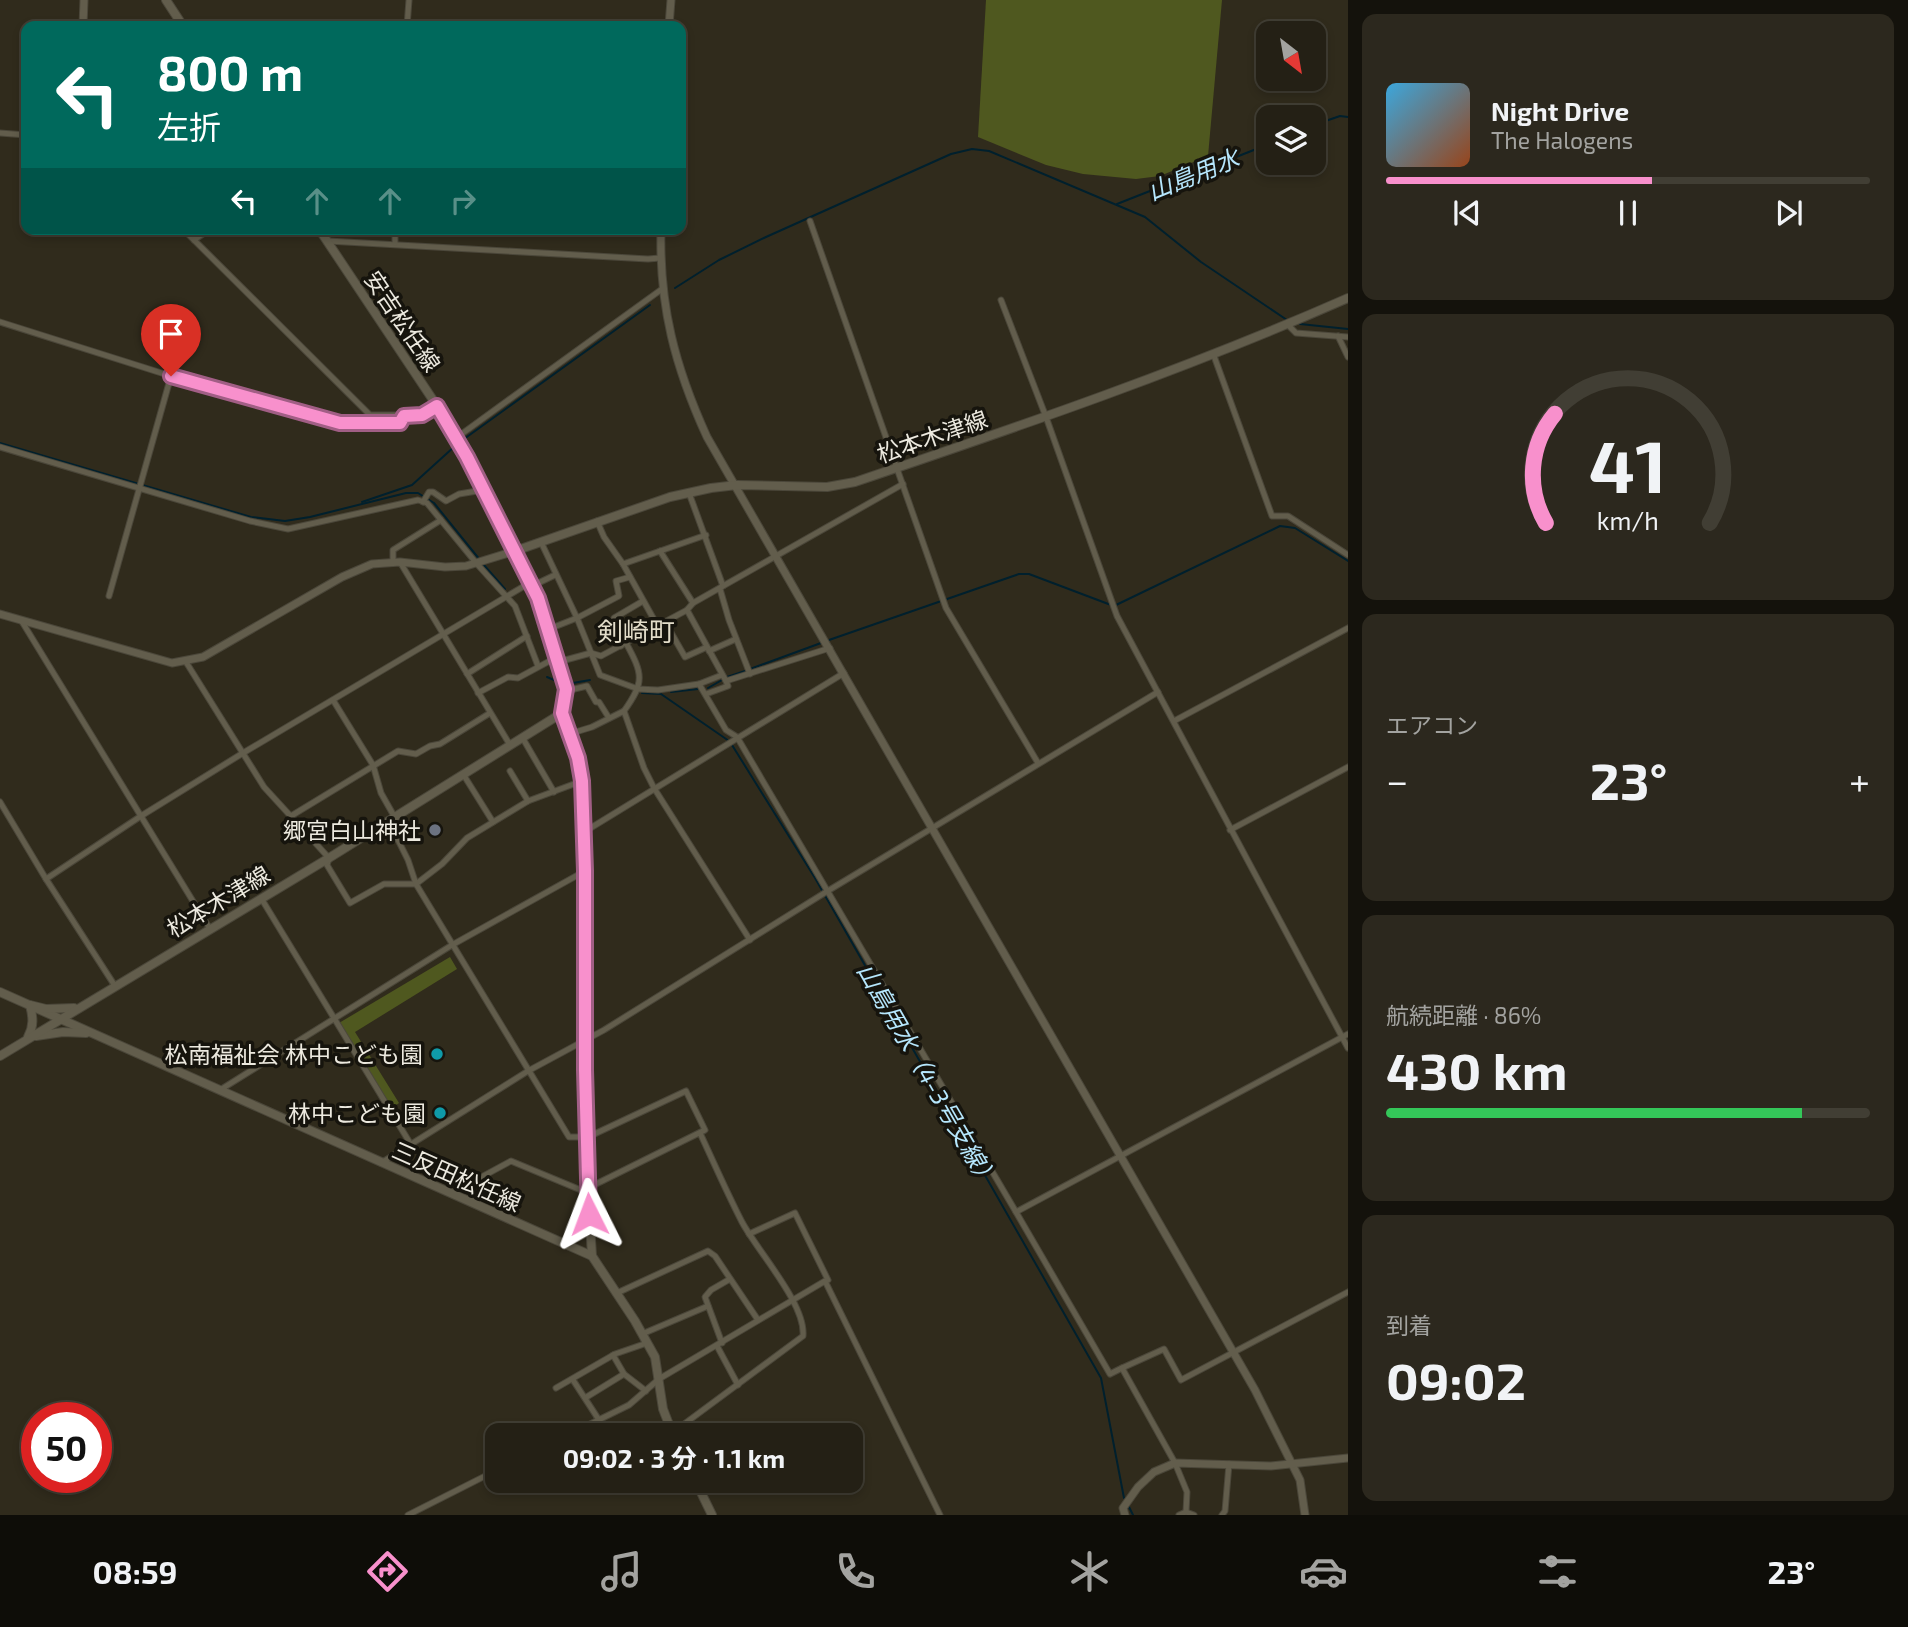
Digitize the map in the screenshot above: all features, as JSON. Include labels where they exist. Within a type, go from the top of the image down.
[{"type":"main road","points":[[166,0],[181,21]]},
{"type":"main road","name":"安吉松任線","points":[[323,235],[456,438],[532,584],[558,659],[566,690],[562,713],[578,758],[582,781],[588,1190],[592,1256]]},
{"type":"main road","name":"松本木津線","points":[[515,551],[689,493],[737,485],[827,487],[855,482],[1214,356],[1348,298]]},
{"type":"main road","name":"松本木津線","points":[[2,1051],[60,1020],[329,858],[562,713]]},
{"type":"main road","name":"三反田松任線","points":[[0,992],[592,1256]]},
{"type":"main road","points":[[21,1043],[29,1036],[32,1028],[33,1015],[30,1005],[60,1009],[87,1003]]},
{"type":"main road","points":[[87,1003],[80,1013],[79,1022],[92,1034]]},
{"type":"main road","points":[[29,1038],[63,1032],[92,1034]]},
{"type":"main road","points":[[592,1256],[648,1343],[654,1357],[663,1409],[669,1423]]},
{"type":"main road","points":[[701,1493],[712,1515]]},
{"type":"street","points":[[83,21],[84,0]]},
{"type":"street","points":[[407,21],[409,0]]},
{"type":"street","points":[[669,21],[671,0]]},
{"type":"street","points":[[0,134],[21,135]]},
{"type":"street","points":[[810,221],[944,600],[1038,763]]},
{"type":"street","points":[[189,235],[370,415],[422,415],[437,406]]},
{"type":"street","points":[[194,240],[201,235]]},
{"type":"street","points":[[395,243],[396,235]]},
{"type":"street","points":[[661,235],[662,289],[672,345],[707,437],[1234,1353],[1300,1480],[1305,1515]]},
{"type":"street","points":[[327,241],[660,258]]},
{"type":"street","points":[[456,438],[662,289]]},
{"type":"street","points":[[1001,300],[1115,611],[1230,830],[1345,1036],[1348,1048]]},
{"type":"street","points":[[0,322],[171,376],[340,423],[400,423],[404,416]]},
{"type":"street","points":[[1288,325],[1296,332],[1348,337]]},
{"type":"street","points":[[1338,336],[1348,357]]},
{"type":"street","points":[[1214,356],[1272,516],[1288,516],[1348,555]]},
{"type":"street","points":[[109,596],[171,376]]},
{"type":"street","points":[[0,447],[250,521],[288,529],[423,501],[510,594],[538,666]]},
{"type":"street","points":[[478,692],[508,677],[518,678],[538,666],[558,659],[592,653],[601,656],[624,645],[903,484]]},
{"type":"street","points":[[423,501],[433,492],[446,501],[459,494],[484,490]]},
{"type":"street","points":[[689,493],[706,535],[736,639],[749,673]]},
{"type":"street","points":[[441,520],[393,550],[397,562],[510,745]]},
{"type":"street","points":[[597,522],[657,625]]},
{"type":"street","points":[[623,564],[706,535]]},
{"type":"street","points":[[541,542],[600,675],[638,689],[658,690],[724,679],[829,647]]},
{"type":"street","points":[[0,614],[147,657],[172,663],[187,662],[203,657],[359,568],[397,562],[445,567],[481,563],[515,551]]},
{"type":"street","points":[[660,551],[693,603]]},
{"type":"street","points":[[46,879],[243,753],[510,594],[555,575]]},
{"type":"street","points":[[549,628],[577,618],[619,596],[616,581],[629,577]]},
{"type":"street","points":[[569,734],[624,711],[638,689],[641,681],[639,666],[611,630],[614,618],[643,601]]},
{"type":"street","points":[[605,604],[614,618]]},
{"type":"street","points":[[687,610],[728,686],[706,694]]},
{"type":"street","points":[[21,620],[210,929]]},
{"type":"street","points":[[664,622],[685,657],[736,639]]},
{"type":"street","points":[[1174,721],[1348,628]]},
{"type":"street","points":[[467,674],[527,636]]},
{"type":"street","points":[[187,662],[264,787],[329,858],[327,865],[350,902],[384,884],[416,884],[442,864],[467,838],[527,801],[582,781]]},
{"type":"street","points":[[584,832],[844,673]]},
{"type":"street","points":[[699,684],[827,891],[1111,1374],[1164,1349],[1181,1380],[1348,1292]]},
{"type":"street","points":[[566,690],[587,686],[609,718]]},
{"type":"street","points":[[381,1163],[528,1071],[585,1040],[1158,692]]},
{"type":"street","points":[[333,700],[373,765],[416,884],[569,1137],[588,1138],[686,1091],[705,1130],[588,1190],[511,1161],[451,1194]]},
{"type":"street","points":[[624,711],[654,788],[750,940]]},
{"type":"street","points":[[290,816],[398,751],[416,754],[440,744],[490,713]]},
{"type":"street","points":[[522,737],[554,792]]},
{"type":"street","points":[[1230,830],[1348,767]]},
{"type":"street","points":[[510,771],[527,801]]},
{"type":"street","points":[[463,774],[493,822]]},
{"type":"street","points":[[0,802],[115,986]]},
{"type":"street","points":[[220,1090],[452,946],[585,871]]},
{"type":"street","points":[[261,898],[410,1143]]},
{"type":"street","points":[[1016,1212],[1345,1036]]},
{"type":"street","points":[[688,1423],[803,1336],[804,1325],[792,1299],[749,1234],[700,1133]]},
{"type":"street","points":[[749,1234],[795,1213],[828,1280]]},
{"type":"street","points":[[617,1293],[704,1251],[715,1256],[758,1320]]},
{"type":"street","points":[[730,1279],[711,1290],[705,1297],[720,1344],[738,1385]]},
{"type":"street","points":[[592,1423],[629,1405],[659,1380],[792,1299],[825,1282],[940,1515]]},
{"type":"street","points":[[642,1334],[708,1306]]},
{"type":"street","points":[[556,1388],[613,1355],[648,1343]]},
{"type":"street","points":[[613,1355],[624,1374],[646,1391]]},
{"type":"street","points":[[1122,1368],[1175,1463],[1187,1492],[1182,1513],[1194,1515]]},
{"type":"street","points":[[585,1398],[624,1374]]},
{"type":"street","points":[[573,1380],[600,1423]]},
{"type":"street","points":[[1124,1509],[1154,1472],[1175,1463],[1293,1465],[1348,1458]]},
{"type":"street","points":[[1222,1515],[1225,1511],[1229,1464]]},
{"type":"street","points":[[408,1515],[485,1477]]},
{"type":"green space","points":[[986,0],[1222,0],[1208,156],[1160,176],[1136,179],[1083,174],[1046,165],[978,137]]},
{"type":"green space","points":[[450,957],[457,969],[355,1032],[399,1103],[391,1109],[339,1023]]},
{"type":"waterway","name":"山島用水","points":[[1326,121],[1340,116],[1348,117]]},
{"type":"waterway","points":[[675,288],[719,260],[766,237],[951,154],[972,149],[989,151],[1145,217],[1201,262],[1287,320]]},
{"type":"waterway","name":"山島用水","points":[[1117,204],[1256,149]]},
{"type":"waterway","points":[[464,439],[650,305]]},
{"type":"waterway","points":[[1300,324],[1348,329]]},
{"type":"waterway","points":[[0,443],[251,517],[285,521],[406,493],[418,493],[434,503],[480,560]]},
{"type":"waterway","points":[[362,502],[412,485],[455,446]]},
{"type":"waterway","points":[[1116,605],[1280,526],[1295,528],[1348,561]]},
{"type":"waterway","points":[[483,564],[505,589]]},
{"type":"waterway","points":[[829,640],[1019,574],[1029,574],[1111,605]]},
{"type":"waterway","points":[[750,669],[821,643]]},
{"type":"waterway","points":[[727,677],[745,671]]},
{"type":"waterway","points":[[547,677],[561,683]]},
{"type":"waterway","points":[[567,684],[590,680]]},
{"type":"waterway","points":[[708,688],[722,680]]},
{"type":"waterway","points":[[671,692],[698,689]]},
{"type":"waterway","name":"山島用水（4-3号支線）","points":[[642,693],[661,694],[729,741]]},
{"type":"waterway","name":"山島用水（4-3号支線）","points":[[732,745],[815,878],[1101,1378],[1124,1498]]},
{"type":"waterway","name":"山島用水（4-3号支線）","points":[[1129,1507],[1133,1515]]},
{"type":"place","name":"郷宮白山神社","points":[[435,830]]},
{"type":"place","name":"松南福祉会 林中こども園","points":[[437,1054]]},
{"type":"place","name":"林中こども園","points":[[440,1113]]},
{"type":"district","name":"剣崎町","points":[[636,630]]},
{"type":"route","points":[[171,376],[340,423],[400,423],[404,416],[422,415],[437,406],[467,457],[531,582],[549,628],[566,689],[562,713],[578,758],[582,781],[589,1214]]}]
